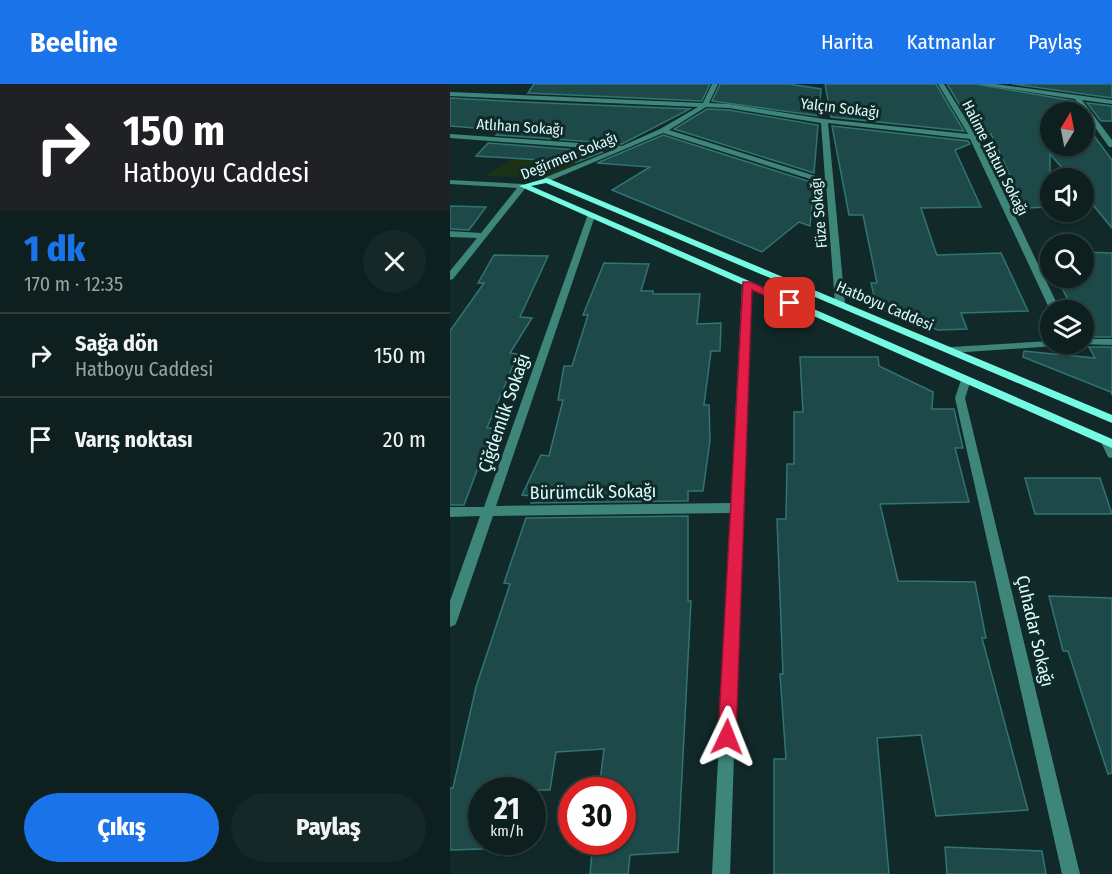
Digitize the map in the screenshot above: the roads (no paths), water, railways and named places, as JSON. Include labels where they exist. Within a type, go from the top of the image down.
[{"type":"street","points":[[705,105],[715,84]]},
{"type":"street","name":"Halime Hatun Sokağı","points":[[941,84],[973,137],[1050,300]]},
{"type":"street","points":[[981,84],[1112,102]]},
{"type":"street","name":"Yalçın Sokağı","points":[[450,94],[729,106],[824,121],[973,137]]},
{"type":"street","points":[[1076,96],[1112,145]]},
{"type":"street","name":"Değirmen Sokağı","points":[[450,277],[523,186],[547,180],[663,132],[705,105]]},
{"type":"street","name":"Füze Sokağı","points":[[824,121],[840,304]]},
{"type":"street","points":[[663,132],[830,183]]},
{"type":"street","name":"Atlıhan Sokağı","points":[[450,136],[625,148]]},
{"type":"street","name":"Hatboyu Caddesi","points":[[547,180],[1112,419]]},
{"type":"street","points":[[450,182],[523,186]]},
{"type":"street","name":"Hatboyu Caddesi","points":[[523,186],[1110,443]]},
{"type":"street","points":[[591,216],[600,202]]},
{"type":"street","name":"Çiğdemlik Sokağı","points":[[450,621],[591,216]]},
{"type":"street","points":[[450,234],[483,236]]},
{"type":"street","points":[[721,874],[747,284]]},
{"type":"street","points":[[1094,342],[1112,342]]},
{"type":"street","points":[[939,368],[951,350],[1040,345]]},
{"type":"street","name":"Çuhadar Sokağı","points":[[966,380],[960,398],[1071,874]]},
{"type":"street","points":[[1110,443],[1112,454]]},
{"type":"street","name":"Bürümcük Sokağı","points":[[450,512],[737,508]]}]
